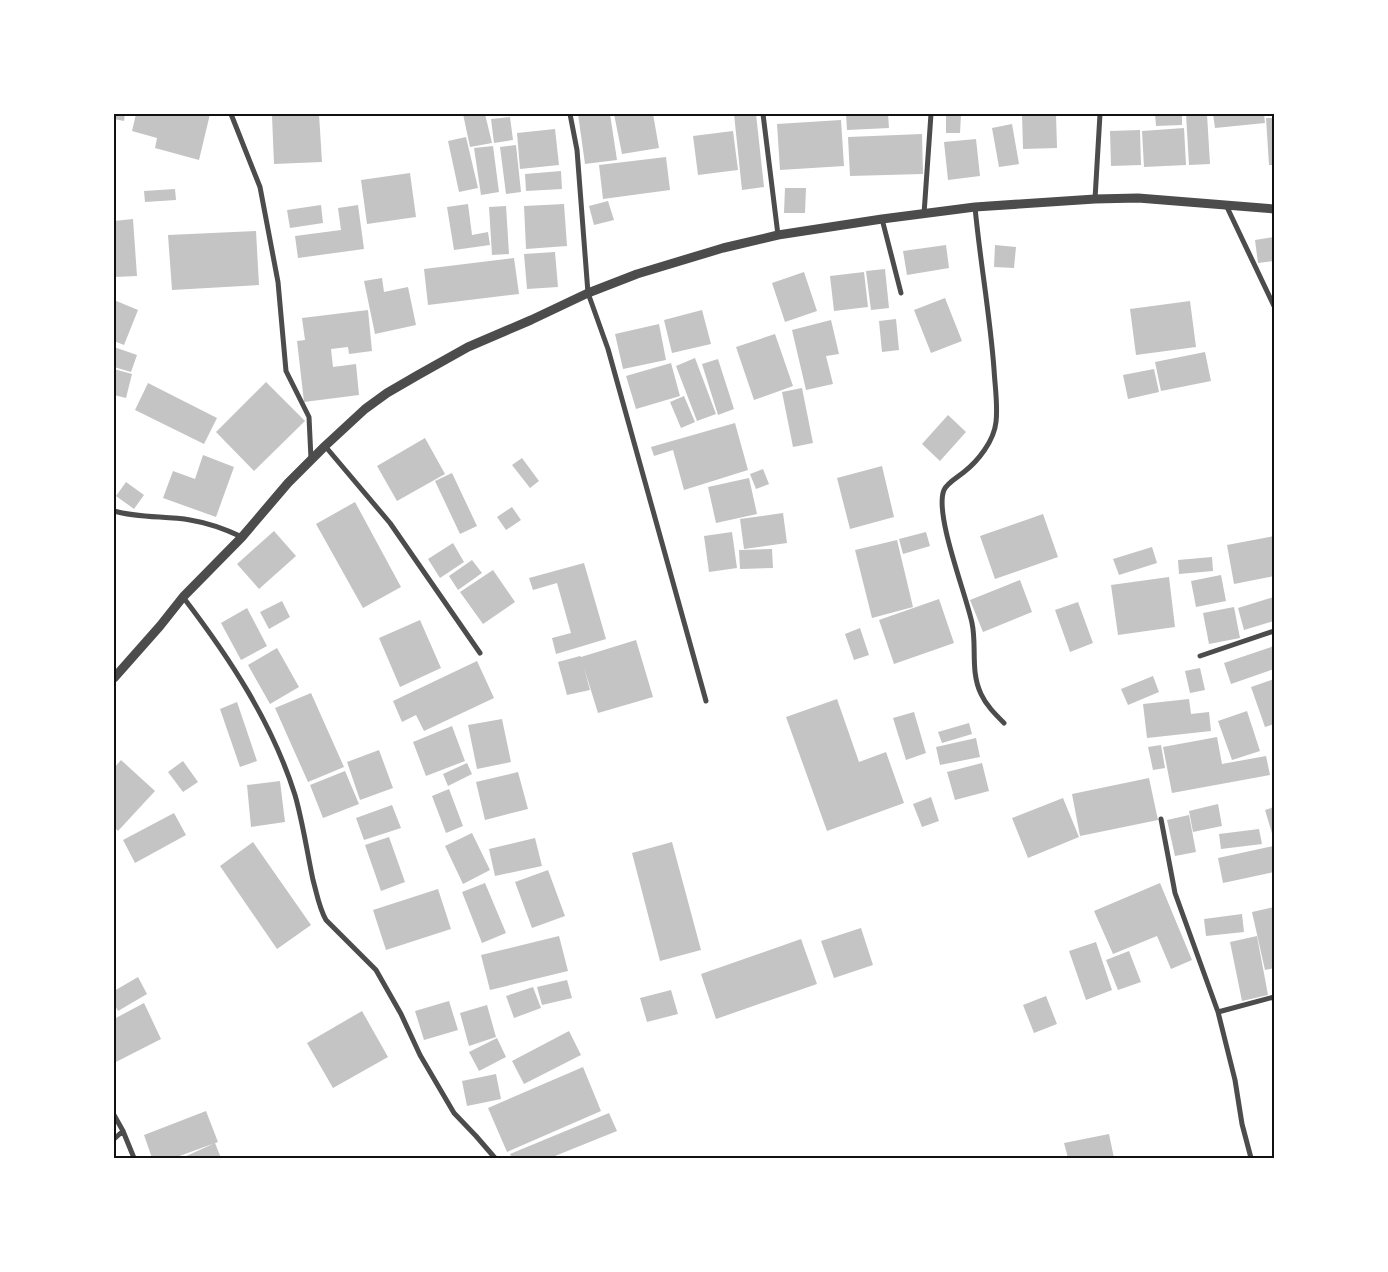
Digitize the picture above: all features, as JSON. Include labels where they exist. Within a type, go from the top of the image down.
[{"type":"street","points":[[232,114],[260,187],[278,282],[286,371],[309,417],[311,460]]},
{"type":"street","points":[[570,114],[577,150],[588,292],[608,349],[706,701]]},
{"type":"street","points":[[763,114],[778,234]]},
{"type":"street","points":[[924,214],[926,158],[931,114]]},
{"type":"street","points":[[1095,198],[1100,114]]},
{"type":"street","points":[[114,678],[183,597],[242,536],[288,483],[325,446],[372,404],[387,393],[468,347],[531,320],[588,292],[637,274],[714,250],[778,234],[975,207],[1095,198],[1138,198],[1274,209]]},
{"type":"street","points":[[1226,205],[1274,306]]},
{"type":"street","points":[[975,207],[992,337],[996,425],[990,440],[980,455],[970,467],[944,490],[943,500],[949,543],[972,624],[976,680],[981,694],[990,709],[1004,723]]},
{"type":"street","points":[[882,219],[901,293]]},
{"type":"street","points":[[325,446],[390,523],[480,653]]},
{"type":"street","points":[[114,511],[190,520],[214,525],[242,536]]},
{"type":"street","points":[[183,597],[204,624],[244,687],[280,754],[300,811],[313,878],[326,920],[376,970],[401,1014],[420,1055],[454,1113],[495,1158]]},
{"type":"street","points":[[1200,656],[1274,630]]},
{"type":"street","points":[[1161,819],[1176,893],[1218,1012],[1235,1080],[1242,1124],[1252,1158]]},
{"type":"street","points":[[1218,1012],[1274,998]]},
{"type":"street","points":[[114,1115],[134,1158]]},
{"type":"street","points":[[114,1139],[123,1132]]},
{"type":"building","points":[[114,114],[125,114],[124,121],[114,119]]},
{"type":"building","points":[[136,114],[210,114],[199,160],[155,148],[157,138],[132,131]]},
{"type":"building","points":[[319,114],[322,162],[274,164],[272,116]]},
{"type":"building","points":[[463,114],[485,114],[492,143],[470,147]]},
{"type":"building","points":[[578,114],[610,114],[617,160],[585,164]]},
{"type":"building","points":[[614,114],[653,114],[659,148],[622,154]]},
{"type":"building","points":[[734,114],[756,114],[764,187],[742,190]]},
{"type":"building","points":[[846,114],[888,114],[889,128],[847,130]]},
{"type":"building","points":[[946,114],[961,114],[960,133],[946,133]]},
{"type":"building","points":[[1022,114],[1056,114],[1057,148],[1023,149]]},
{"type":"building","points":[[1155,114],[1182,114],[1182,125],[1156,126]]},
{"type":"building","points":[[1186,114],[1207,114],[1210,164],[1189,165]]},
{"type":"building","points":[[1213,114],[1264,114],[1265,123],[1215,128]]},
{"type":"building","points":[[510,117],[513,140],[494,143],[491,119]]},
{"type":"building","points":[[1266,118],[1274,118],[1274,165],[1269,165]]},
{"type":"building","points":[[841,120],[844,166],[780,170],[777,124]]},
{"type":"building","points":[[1012,124],[1019,164],[999,167],[992,128]]},
{"type":"building","points":[[1184,128],[1186,165],[1144,167],[1142,131]]},
{"type":"building","points":[[555,129],[559,165],[520,169],[517,133]]},
{"type":"building","points":[[1140,130],[1141,165],[1111,166],[1110,131]]},
{"type":"building","points":[[733,131],[738,170],[698,175],[693,136]]},
{"type":"building","points":[[922,134],[923,174],[850,176],[848,137]]},
{"type":"building","points":[[466,137],[478,188],[459,192],[448,141]]},
{"type":"building","points":[[976,139],[980,176],[948,180],[944,142]]},
{"type":"building","points":[[516,145],[521,192],[506,194],[500,147]]},
{"type":"building","points":[[493,146],[499,192],[481,195],[474,148]]},
{"type":"building","points":[[666,157],[670,190],[603,199],[599,165]]},
{"type":"building","points":[[561,171],[562,189],[526,191],[525,174]]},
{"type":"building","points":[[410,173],[416,217],[367,224],[361,180]]},
{"type":"building","points":[[785,188],[806,188],[805,213],[784,213]]},
{"type":"building","points":[[175,189],[176,200],[145,202],[144,191]]},
{"type":"building","points":[[608,201],[614,220],[594,225],[589,206]]},
{"type":"building","points":[[468,204],[472,235],[488,232],[490,245],[454,250],[447,207]]},
{"type":"building","points":[[564,204],[567,246],[526,249],[524,206]]},
{"type":"building","points":[[321,205],[323,223],[290,228],[287,210]]},
{"type":"building","points":[[358,205],[364,249],[298,258],[295,236],[341,230],[338,208]]},
{"type":"building","points":[[506,206],[509,254],[492,255],[489,207]]},
{"type":"building","points":[[133,219],[137,276],[114,277],[114,221]]},
{"type":"building","points":[[256,231],[259,285],[172,290],[168,235]]},
{"type":"building","points":[[1274,237],[1274,261],[1258,263],[1255,240]]},
{"type":"building","points":[[946,245],[949,268],[907,275],[903,251]]},
{"type":"building","points":[[995,245],[1016,247],[1014,268],[994,267]]},
{"type":"building","points":[[555,252],[558,287],[527,289],[524,254]]},
{"type":"building","points":[[514,258],[519,294],[428,305],[424,269]]},
{"type":"building","points":[[885,269],[889,308],[871,310],[866,271]]},
{"type":"building","points":[[804,272],[817,311],[785,322],[772,283]]},
{"type":"building","points":[[864,272],[868,307],[834,311],[830,276]]},
{"type":"building","points":[[382,278],[384,292],[408,287],[416,325],[375,334],[364,281]]},
{"type":"building","points":[[945,298],[962,341],[931,353],[914,310]]},
{"type":"building","points":[[114,300],[138,310],[124,345],[114,341]]},
{"type":"building","points":[[1190,301],[1196,347],[1136,355],[1130,309]]},
{"type":"building","points":[[368,310],[372,351],[349,354],[348,347],[331,349],[333,367],[356,364],[359,395],[304,402],[297,341],[305,340],[302,318]]},
{"type":"building","points":[[702,310],[711,344],[672,353],[664,320]]},
{"type":"building","points":[[896,319],[899,350],[882,352],[879,321]]},
{"type":"building","points":[[831,320],[839,354],[826,356],[833,384],[806,390],[792,330]]},
{"type":"building","points":[[659,324],[666,360],[623,369],[615,334]]},
{"type":"building","points":[[775,334],[793,386],[754,400],[736,347]]},
{"type":"building","points":[[114,347],[137,355],[131,372],[114,367]]},
{"type":"building","points":[[1205,352],[1211,381],[1161,391],[1155,362]]},
{"type":"building","points":[[695,358],[716,414],[697,421],[676,366]]},
{"type":"building","points":[[718,359],[734,409],[718,415],[702,364]]},
{"type":"building","points":[[671,363],[680,396],[636,409],[626,376]]},
{"type":"building","points":[[114,369],[132,374],[126,398],[114,395]]},
{"type":"building","points":[[1154,369],[1159,392],[1128,399],[1123,375]]},
{"type":"building","points":[[266,382],[305,421],[254,471],[216,432]]},
{"type":"building","points":[[148,383],[217,418],[204,444],[135,410]]},
{"type":"building","points":[[802,388],[813,443],[793,447],[782,392]]},
{"type":"building","points":[[684,396],[695,422],[681,428],[670,402]]},
{"type":"building","points":[[948,415],[966,432],[940,461],[922,444]]},
{"type":"building","points":[[735,423],[748,470],[684,490],[673,450],[654,456],[651,447]]},
{"type":"building","points":[[425,438],[445,474],[397,501],[377,466]]},
{"type":"building","points":[[203,455],[234,467],[216,517],[163,498],[173,471],[195,479]]},
{"type":"building","points":[[522,458],[539,481],[530,488],[512,465]]},
{"type":"building","points":[[882,466],[894,517],[850,529],[837,478]]},
{"type":"building","points":[[763,469],[769,484],[756,489],[750,474]]},
{"type":"building","points":[[452,473],[477,526],[460,534],[435,481]]},
{"type":"building","points":[[749,478],[757,514],[716,523],[708,487]]},
{"type":"building","points":[[126,482],[144,495],[134,509],[116,496]]},
{"type":"building","points":[[355,502],[401,587],[363,608],[316,524]]},
{"type":"building","points":[[512,507],[521,520],[506,530],[497,517]]},
{"type":"building","points":[[783,513],[787,543],[744,549],[740,519]]},
{"type":"building","points":[[1043,514],[1058,557],[995,579],[980,536]]},
{"type":"building","points":[[274,531],[296,556],[259,589],[237,564]]},
{"type":"building","points":[[732,532],[737,568],[709,572],[704,536]]},
{"type":"building","points":[[926,532],[930,546],[903,554],[899,539]]},
{"type":"building","points":[[1274,536],[1274,576],[1234,584],[1227,545]]},
{"type":"building","points":[[897,540],[913,607],[872,618],[855,550]]},
{"type":"building","points":[[453,543],[464,562],[440,578],[428,559]]},
{"type":"building","points":[[1152,547],[1157,563],[1119,575],[1113,559]]},
{"type":"building","points":[[772,549],[773,568],[740,569],[739,550]]},
{"type":"building","points":[[1212,557],[1213,571],[1179,574],[1178,560]]},
{"type":"building","points":[[472,560],[482,573],[458,590],[449,576]]},
{"type":"building","points":[[584,563],[606,639],[556,654],[552,638],[571,633],[557,583],[533,590],[529,578]]},
{"type":"building","points":[[493,570],[515,602],[483,624],[460,592]]},
{"type":"building","points":[[1221,575],[1226,601],[1196,607],[1191,581]]},
{"type":"building","points":[[1169,577],[1175,627],[1118,635],[1111,585]]},
{"type":"building","points":[[1020,580],[1032,612],[983,632],[970,600]]},
{"type":"building","points":[[1274,597],[1274,621],[1244,630],[1238,608]]},
{"type":"building","points":[[939,599],[954,643],[894,664],[879,620]]},
{"type":"building","points":[[282,601],[290,617],[269,629],[260,612]]},
{"type":"building","points":[[1078,602],[1093,643],[1070,652],[1055,610]]},
{"type":"building","points":[[1234,607],[1240,638],[1209,644],[1203,613]]},
{"type":"building","points":[[247,608],[267,646],[241,660],[221,623]]},
{"type":"building","points":[[420,620],[441,668],[400,687],[379,638]]},
{"type":"building","points":[[860,628],[869,655],[854,660],[845,634]]},
{"type":"building","points":[[636,640],[653,697],[598,713],[584,668],[590,690],[567,695],[558,662]]},
{"type":"building","points":[[1274,646],[1274,669],[1231,684],[1224,663]]},
{"type":"building","points":[[277,648],[299,687],[270,704],[248,665]]},
{"type":"building","points":[[477,661],[494,698],[424,731],[416,715],[402,722],[393,701]]},
{"type":"building","points":[[1200,668],[1205,690],[1190,693],[1185,671]]},
{"type":"building","points":[[1153,676],[1159,692],[1128,705],[1121,689]]},
{"type":"building","points":[[1274,679],[1274,724],[1265,727],[1251,687]]},
{"type":"building","points":[[311,693],[344,767],[308,782],[275,708]]},
{"type":"building","points":[[837,699],[859,762],[886,752],[904,803],[827,831],[786,717]]},
{"type":"building","points":[[1189,699],[1191,714],[1209,712],[1211,731],[1147,738],[1143,704]]},
{"type":"building","points":[[237,702],[257,761],[240,767],[220,709]]},
{"type":"building","points":[[1247,711],[1260,751],[1232,760],[1218,721]]},
{"type":"building","points":[[914,712],[926,753],[906,760],[893,718]]},
{"type":"building","points":[[502,719],[511,762],[477,769],[468,725]]},
{"type":"building","points":[[969,723],[972,734],[942,743],[938,732]]},
{"type":"building","points":[[452,726],[465,761],[426,776],[413,742]]},
{"type":"building","points":[[1217,737],[1222,764],[1266,756],[1270,775],[1172,793],[1163,747]]},
{"type":"building","points":[[976,738],[980,757],[940,765],[936,747]]},
{"type":"building","points":[[1161,745],[1165,768],[1153,770],[1148,747]]},
{"type":"building","points":[[379,750],[393,788],[360,800],[347,762]]},
{"type":"building","points":[[121,760],[155,791],[118,831],[114,827],[114,768]]},
{"type":"building","points":[[183,761],[198,782],[183,792],[168,772]]},
{"type":"building","points":[[467,763],[472,774],[448,786],[443,774]]},
{"type":"building","points":[[982,763],[989,791],[955,800],[947,772]]},
{"type":"building","points":[[345,771],[359,804],[323,818],[310,785]]},
{"type":"building","points":[[518,772],[528,809],[485,820],[476,782]]},
{"type":"building","points":[[1149,778],[1158,820],[1080,836],[1072,794]]},
{"type":"building","points":[[280,781],[285,822],[251,827],[247,785]]},
{"type":"building","points":[[449,789],[463,826],[446,833],[432,796]]},
{"type":"building","points":[[931,797],[939,821],[922,827],[913,804]]},
{"type":"building","points":[[1063,798],[1079,837],[1028,858],[1012,818]]},
{"type":"building","points":[[1218,804],[1222,826],[1193,832],[1189,811]]},
{"type":"building","points":[[392,805],[401,828],[364,840],[356,818]]},
{"type":"building","points":[[1274,807],[1274,840],[1265,810]]},
{"type":"building","points":[[174,813],[186,835],[135,863],[123,840]]},
{"type":"building","points":[[1189,815],[1196,852],[1175,856],[1167,820]]},
{"type":"building","points":[[1259,829],[1262,844],[1221,849],[1219,834]]},
{"type":"building","points":[[472,833],[490,870],[463,884],[445,846]]},
{"type":"building","points":[[389,837],[405,882],[381,891],[365,845]]},
{"type":"building","points":[[535,838],[542,866],[495,876],[489,849]]},
{"type":"building","points":[[253,842],[311,925],[277,949],[220,866]]},
{"type":"building","points":[[672,842],[701,950],[660,961],[632,853]]},
{"type":"building","points":[[1273,846],[1274,872],[1223,883],[1218,858]]},
{"type":"building","points":[[548,870],[565,916],[532,928],[515,882]]},
{"type":"building","points":[[485,883],[506,933],[482,943],[462,892]]},
{"type":"building","points":[[1160,883],[1192,960],[1171,969],[1157,936],[1113,954],[1094,911]]},
{"type":"building","points":[[438,889],[451,929],[386,950],[373,910]]},
{"type":"building","points":[[1274,907],[1274,968],[1265,970],[1252,912]]},
{"type":"building","points":[[1242,914],[1244,932],[1206,936],[1204,919]]},
{"type":"building","points":[[861,928],[873,965],[834,978],[821,941]]},
{"type":"building","points":[[559,936],[568,971],[490,990],[481,955]]},
{"type":"building","points":[[1257,936],[1268,995],[1242,1001],[1230,942]]},
{"type":"building","points":[[801,939],[817,984],[716,1019],[701,974]]},
{"type":"building","points":[[1096,942],[1112,990],[1086,1000],[1069,951]]},
{"type":"building","points":[[1129,951],[1141,982],[1118,990],[1106,960]]},
{"type":"building","points":[[138,977],[147,994],[118,1011],[114,1004],[114,991]]},
{"type":"building","points":[[567,980],[572,998],[542,1005],[537,987]]},
{"type":"building","points":[[533,987],[541,1008],[514,1018],[506,996]]},
{"type":"building","points":[[671,990],[678,1014],[647,1022],[640,998]]},
{"type":"building","points":[[1046,996],[1057,1024],[1034,1033],[1023,1005]]},
{"type":"building","points":[[449,1001],[458,1030],[424,1040],[415,1011]]},
{"type":"building","points":[[144,1003],[161,1039],[114,1063],[114,1019]]},
{"type":"building","points":[[487,1005],[496,1037],[469,1046],[460,1013]]},
{"type":"building","points":[[362,1011],[388,1057],[333,1088],[307,1043]]},
{"type":"building","points":[[569,1031],[581,1055],[524,1084],[512,1061]]},
{"type":"building","points":[[497,1038],[506,1057],[479,1071],[469,1052]]},
{"type":"building","points":[[583,1067],[601,1111],[507,1152],[488,1108]]},
{"type":"building","points":[[496,1074],[501,1099],[467,1106],[462,1081]]},
{"type":"building","points":[[206,1111],[218,1142],[174,1158],[152,1158],[144,1135]]},
{"type":"building","points":[[609,1113],[617,1131],[550,1158],[512,1158],[510,1154]]},
{"type":"building","points":[[1109,1134],[1114,1158],[1068,1158],[1064,1143]]},
{"type":"building","points":[[215,1143],[221,1158],[182,1158]]}]
